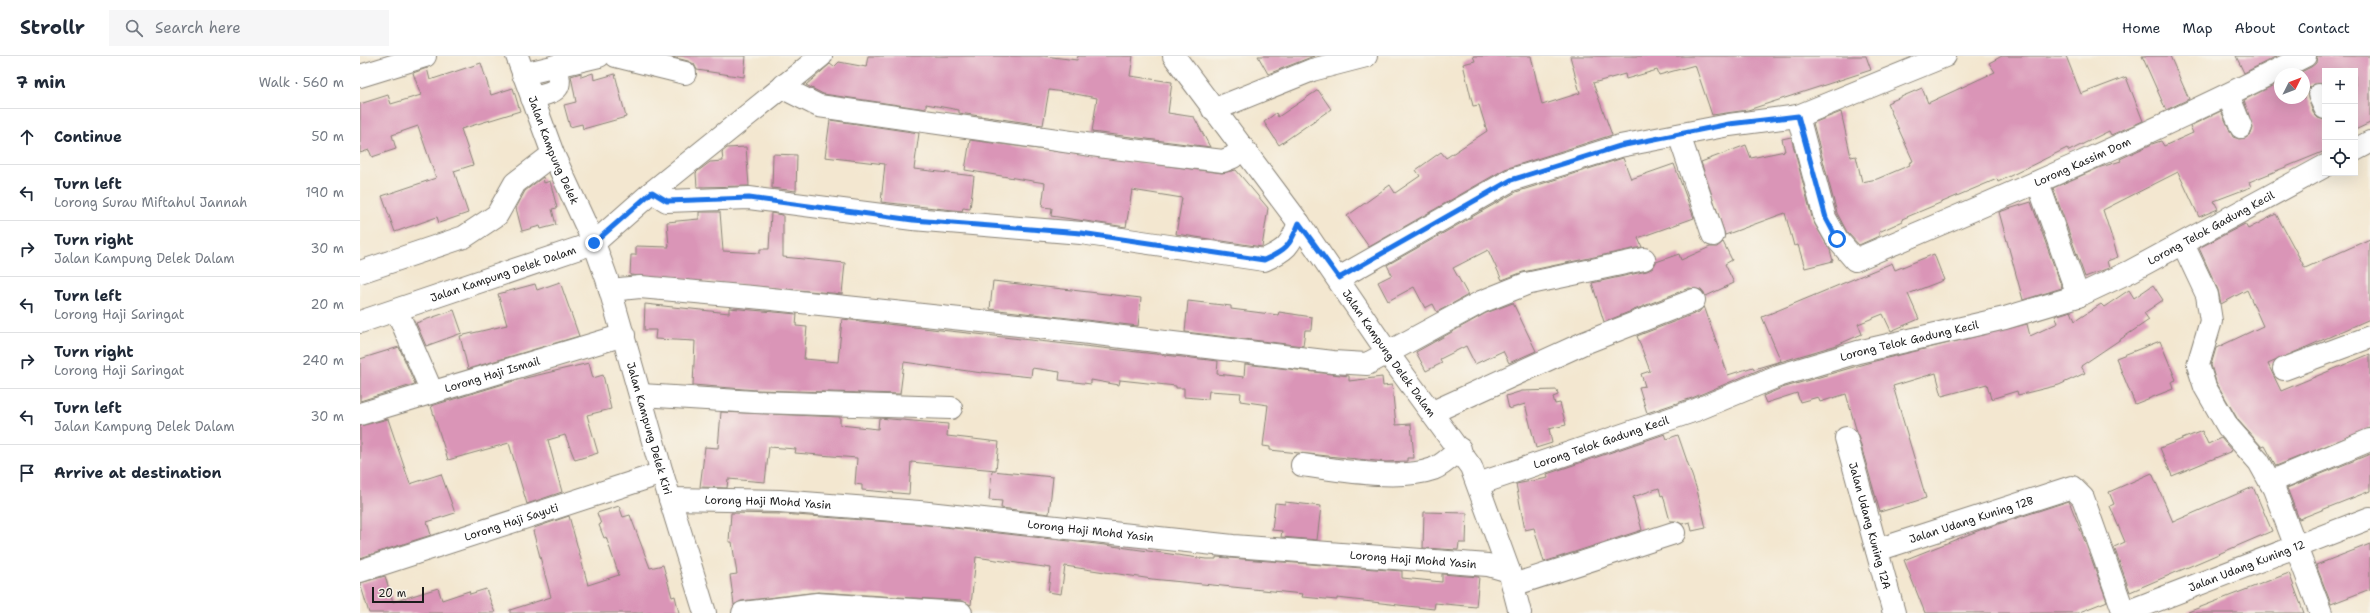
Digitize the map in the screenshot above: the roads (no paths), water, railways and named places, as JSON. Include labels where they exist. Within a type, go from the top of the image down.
[{"type":"street","points":[[360,76],[425,56]]},
{"type":"street","points":[[520,65],[556,66],[598,56]]},
{"type":"street","points":[[616,56],[685,73]]},
{"type":"street","name":"Jalan Kampung Delek Dalam","points":[[360,322],[594,243],[652,192],[821,56]]},
{"type":"street","name":"Jalan Kampung Delek Dalam","points":[[1174,56],[1299,223],[1339,278],[1387,352],[1460,449],[1478,484],[1511,578],[1520,613]]},
{"type":"street","points":[[1213,110],[1312,70],[1366,56]]},
{"type":"street","points":[[1339,278],[1511,180],[1620,146],[1729,124],[1798,116],[1945,56]]},
{"type":"street","name":"Lorong Kassim Dom","points":[[1798,116],[1826,218],[1837,239],[1855,260],[2038,183],[2228,95],[2305,56]]},
{"type":"street","name":"Jalan Kampung Delek","points":[[520,65],[553,154],[594,243]]},
{"type":"street","points":[[532,98],[555,90],[559,86],[561,80],[556,66]]},
{"type":"street","points":[[784,85],[791,92],[819,106],[1106,147],[1223,162],[1233,157],[1242,147]]},
{"type":"street","points":[[2228,95],[2241,127]]},
{"type":"street","points":[[1679,135],[1713,235]]},
{"type":"street","points":[[2358,148],[2370,142]]},
{"type":"street","points":[[360,272],[464,237],[497,215],[515,183],[553,154]]},
{"type":"street","name":"Lorong Telok Gadung Kecil","points":[[1478,484],[1696,410],[1778,376],[1858,352],[2005,318],[2078,296],[2183,244],[2322,168]]},
{"type":"street","points":[[2038,183],[2078,296]]},
{"type":"street","points":[[652,192],[667,201],[749,198],[913,220],[1081,233],[1264,260],[1284,251],[1294,237],[1299,223]]},
{"type":"street","name":"Jalan Kampung Delek Kiri","points":[[594,243],[624,335],[662,473],[705,613]]},
{"type":"street","points":[[2183,244],[2207,295],[2211,321],[2198,365],[2205,386],[2228,427],[2259,462],[2270,482],[2321,613]]},
{"type":"street","points":[[610,290],[640,287],[752,297],[1047,328],[1333,362],[1367,364],[1481,302],[1526,284],[1644,259]]},
{"type":"street","points":[[1433,412],[1584,342],[1694,300]]},
{"type":"street","points":[[397,310],[432,392]]},
{"type":"street","name":"Lorong Haji Ismail","points":[[360,414],[624,335]]},
{"type":"street","points":[[2284,369],[2370,337]]},
{"type":"street","points":[[641,395],[755,402],[951,408]]},
{"type":"street","name":"Jalan Udang Kuning 12A","points":[[1846,438],[1894,613]]},
{"type":"street","points":[[2270,482],[2370,440]]},
{"type":"street","points":[[1302,466],[1344,472],[1403,473],[1431,470],[1440,466],[1460,449]]},
{"type":"street","name":"Lorong Haji Sayuti","points":[[360,571],[662,473]]},
{"type":"street","name":"Jalan Udang Kuning 12B","points":[[1877,550],[2064,488],[2072,487],[2076,489],[2083,498],[2124,613]]},
{"type":"street","name":"Lorong Haji Mohd Yasin","points":[[670,499],[779,501],[919,512],[1233,546],[1488,565],[1511,578]]},
{"type":"street","name":"Jalan Udang Kuning 12","points":[[2124,613],[2294,546],[2370,518]]},
{"type":"street","points":[[1511,578],[1674,533]]},
{"type":"street","points":[[743,613],[817,604],[961,613]]}]
